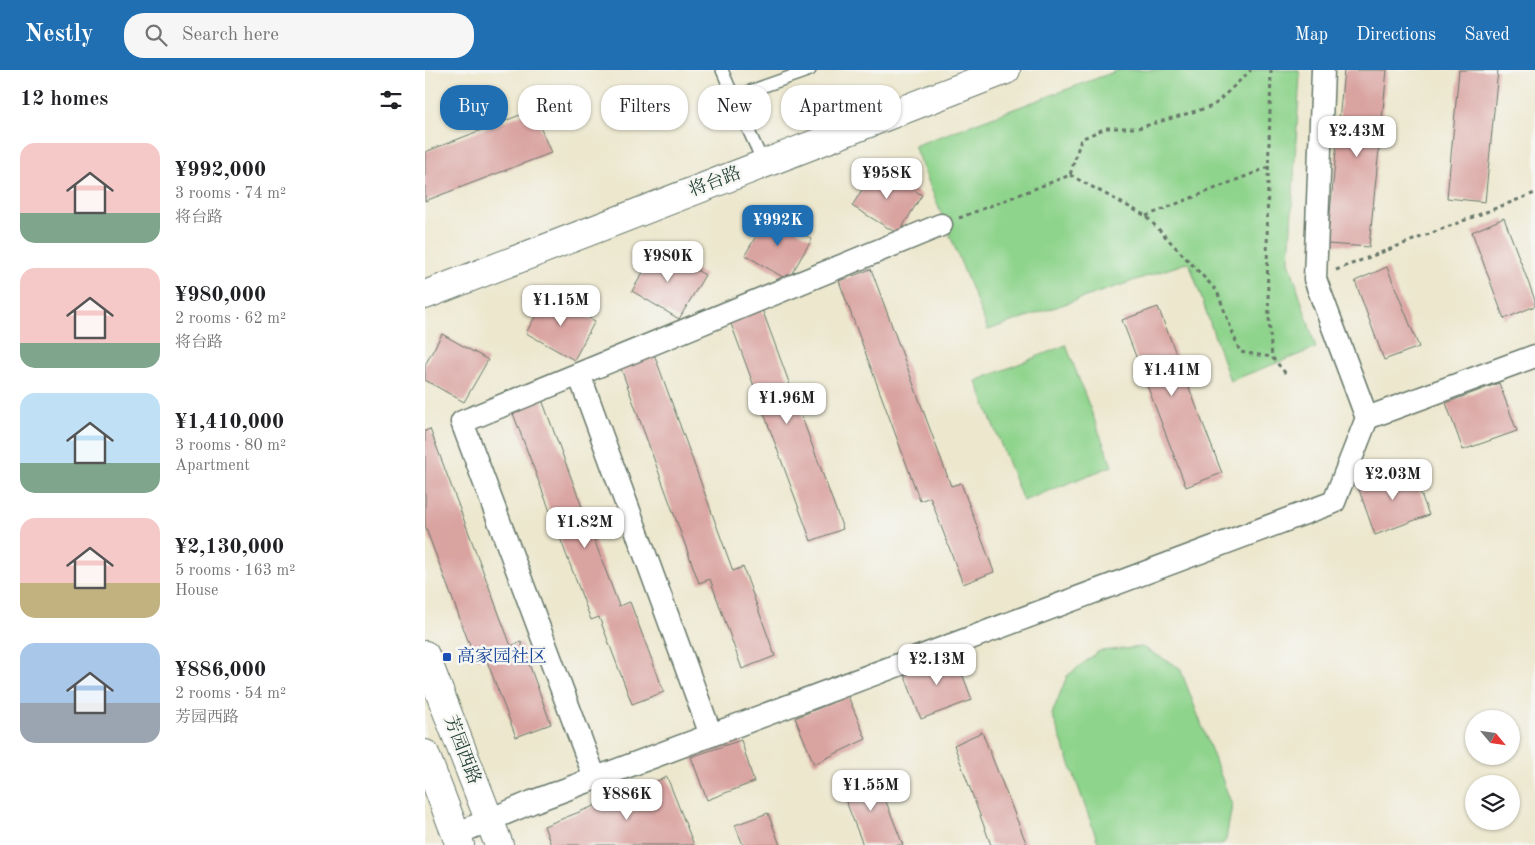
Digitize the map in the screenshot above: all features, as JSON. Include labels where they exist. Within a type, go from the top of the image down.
[{"type":"main road","name":"将台路","points":[[425,295],[1006,70]]},
{"type":"main road","name":"芳园西路","points":[[425,655],[495,833]]},
{"type":"main road","name":"芳园西路","points":[[425,754],[458,840]]},
{"type":"street","points":[[458,840],[495,833],[532,802],[1334,502],[1367,418],[1315,279],[1323,70]]},
{"type":"street","points":[[595,778],[462,422],[941,225]]},
{"type":"street","points":[[1367,418],[1535,356]]},
{"type":"street","points":[[579,374],[711,735]]},
{"type":"lane","points":[[722,70],[728,85]]},
{"type":"lane","points":[[767,85],[810,70]]},
{"type":"lane","points":[[748,130],[764,164]]},
{"type":"path","points":[[1070,174],[1081,140],[1106,128],[1139,128],[1213,106],[1251,70]]},
{"type":"path","points":[[1271,70],[1267,253],[1268,312],[1272,357],[1287,374]]},
{"type":"path","points":[[1146,216],[1269,167]]},
{"type":"path","points":[[1070,174],[1146,216],[1217,291],[1240,352],[1272,357]]},
{"type":"path","points":[[941,225],[1070,174]]},
{"type":"path","points":[[1315,279],[1535,193]]},
{"type":"green space","points":[[1119,70],[1298,70],[1300,75],[1289,261],[1316,348],[1230,381],[1189,262],[988,330],[914,146]]},
{"type":"green space","points":[[1066,345],[1112,466],[1023,501],[976,381]]},
{"type":"green space","points":[[1142,647],[1180,668],[1232,805],[1226,840],[1222,845],[1099,845],[1052,714],[1067,676],[1099,651]]},
{"type":"building","points":[[1344,70],[1387,70],[1369,247],[1327,244]]},
{"type":"building","points":[[1459,70],[1498,70],[1485,202],[1447,198]]},
{"type":"building","points":[[518,116],[518,130],[541,130],[551,153],[425,201],[425,152],[482,130],[508,130],[508,120]]},
{"type":"building","points":[[876,167],[922,195],[898,234],[852,206]]},
{"type":"building","points":[[769,214],[812,239],[788,280],[745,255]]},
{"type":"building","points":[[1504,218],[1535,300],[1535,306],[1504,319],[1472,232]]},
{"type":"building","points":[[658,247],[705,275],[679,319],[632,291]]},
{"type":"building","points":[[1387,267],[1419,347],[1384,360],[1355,281]]},
{"type":"building","points":[[871,269],[951,486],[961,483],[994,572],[963,584],[930,497],[920,501],[839,281]]},
{"type":"building","points":[[547,295],[595,321],[574,360],[526,333]]},
{"type":"building","points":[[1158,307],[1222,473],[1186,487],[1122,320]]},
{"type":"building","points":[[762,309],[843,529],[811,541],[730,321]]},
{"type":"building","points":[[442,334],[488,360],[464,402],[425,380],[425,365]]},
{"type":"building","points":[[653,351],[733,571],[743,567],[775,656],[742,669],[710,579],[699,583],[619,363]]},
{"type":"building","points":[[1499,383],[1517,431],[1463,450],[1446,403]]},
{"type":"building","points":[[538,389],[619,606],[630,602],[664,692],[632,704],[599,617],[591,620],[508,400]]},
{"type":"building","points":[[430,429],[511,646],[521,642],[551,724],[516,737],[485,656],[475,659],[425,526],[425,431]]},
{"type":"building","points":[[1411,468],[1429,515],[1375,535],[1358,487]]},
{"type":"building","points":[[954,652],[972,700],[921,719],[903,671]]},
{"type":"building","points":[[848,696],[866,739],[814,764],[795,718]]},
{"type":"building","points":[[982,732],[1027,845],[991,845],[954,745]]},
{"type":"building","points":[[741,740],[754,782],[707,800],[691,757]]},
{"type":"building","points":[[874,771],[903,845],[863,845],[840,786]]},
{"type":"building","points":[[667,777],[694,845],[551,845],[544,826]]},
{"type":"building","points":[[768,813],[780,845],[743,845],[735,825]]},
{"type":"place","name":"高家园社区","points":[[447,657]]}]
